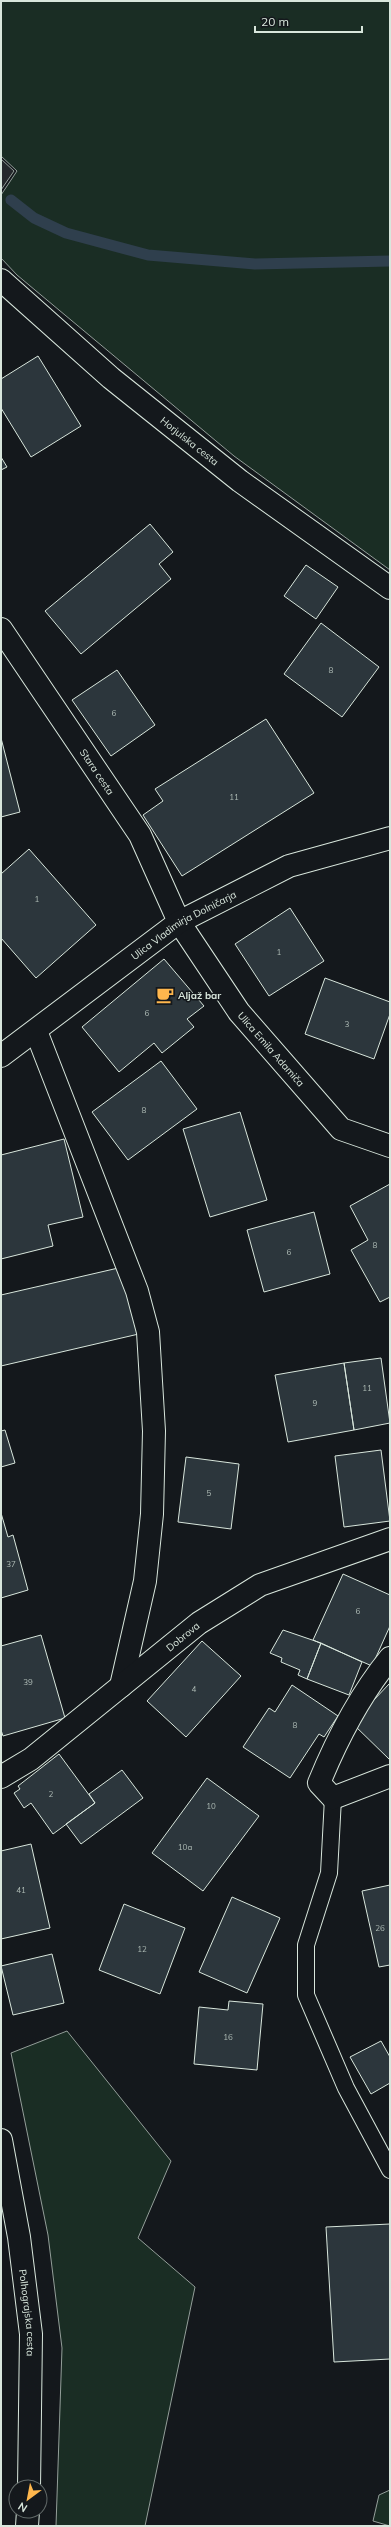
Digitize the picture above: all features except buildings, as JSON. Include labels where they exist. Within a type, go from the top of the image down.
[{"type":"street","name":"Horjulska cesta","points":[[1,280],[111,378],[234,476],[390,588]]},
{"type":"street","name":"Stara cesta","points":[[1,629],[140,835],[179,922]]},
{"type":"street","name":"Ulica Vladimirja Dolničarja","points":[[1,1056],[179,922],[289,866],[364,843],[390,838]]},
{"type":"street","name":"Ulica Emila Adamiča","points":[[179,922],[239,1012],[341,1129],[390,1146]]},
{"type":"street","points":[[36,1031],[137,1291],[148,1332],[154,1431],[152,1514],[145,1581],[120,1686]]},
{"type":"street","name":"Dobrova","points":[[1,1777],[30,1759],[199,1622],[260,1585],[390,1539]]},
{"type":"street","points":[[390,1658],[368,1685],[326,1765],[319,1783],[333,1798],[390,1776]]},
{"type":"street","name":"Polhograjska cesta","points":[[1,2140],[19,2237],[31,2334],[30,2479]]},
{"type":"lane","points":[[333,1798],[329,1873],[306,1945],[306,1995],[346,2088],[390,2170]]},
{"type":"green space","points":[[1,1],[390,1],[390,570],[234,456],[17,275],[1,258],[1,195],[17,171],[1,156]]},
{"type":"green space","points":[[67,2031],[171,2161],[138,2238],[195,2287],[145,2526],[56,2526],[62,2348],[48,2235],[11,2053]]},
{"type":"green space","points":[[390,2490],[390,2526],[373,2521],[379,2495]]},
{"type":"shaded area","points":[[1,159],[14,171],[1,190]]},
{"type":"waterway","points":[[11,200],[34,218],[66,233],[148,255],[255,264],[390,261]]},
{"type":"place","name":"Aljaž bar","points":[[165,995]]}]
